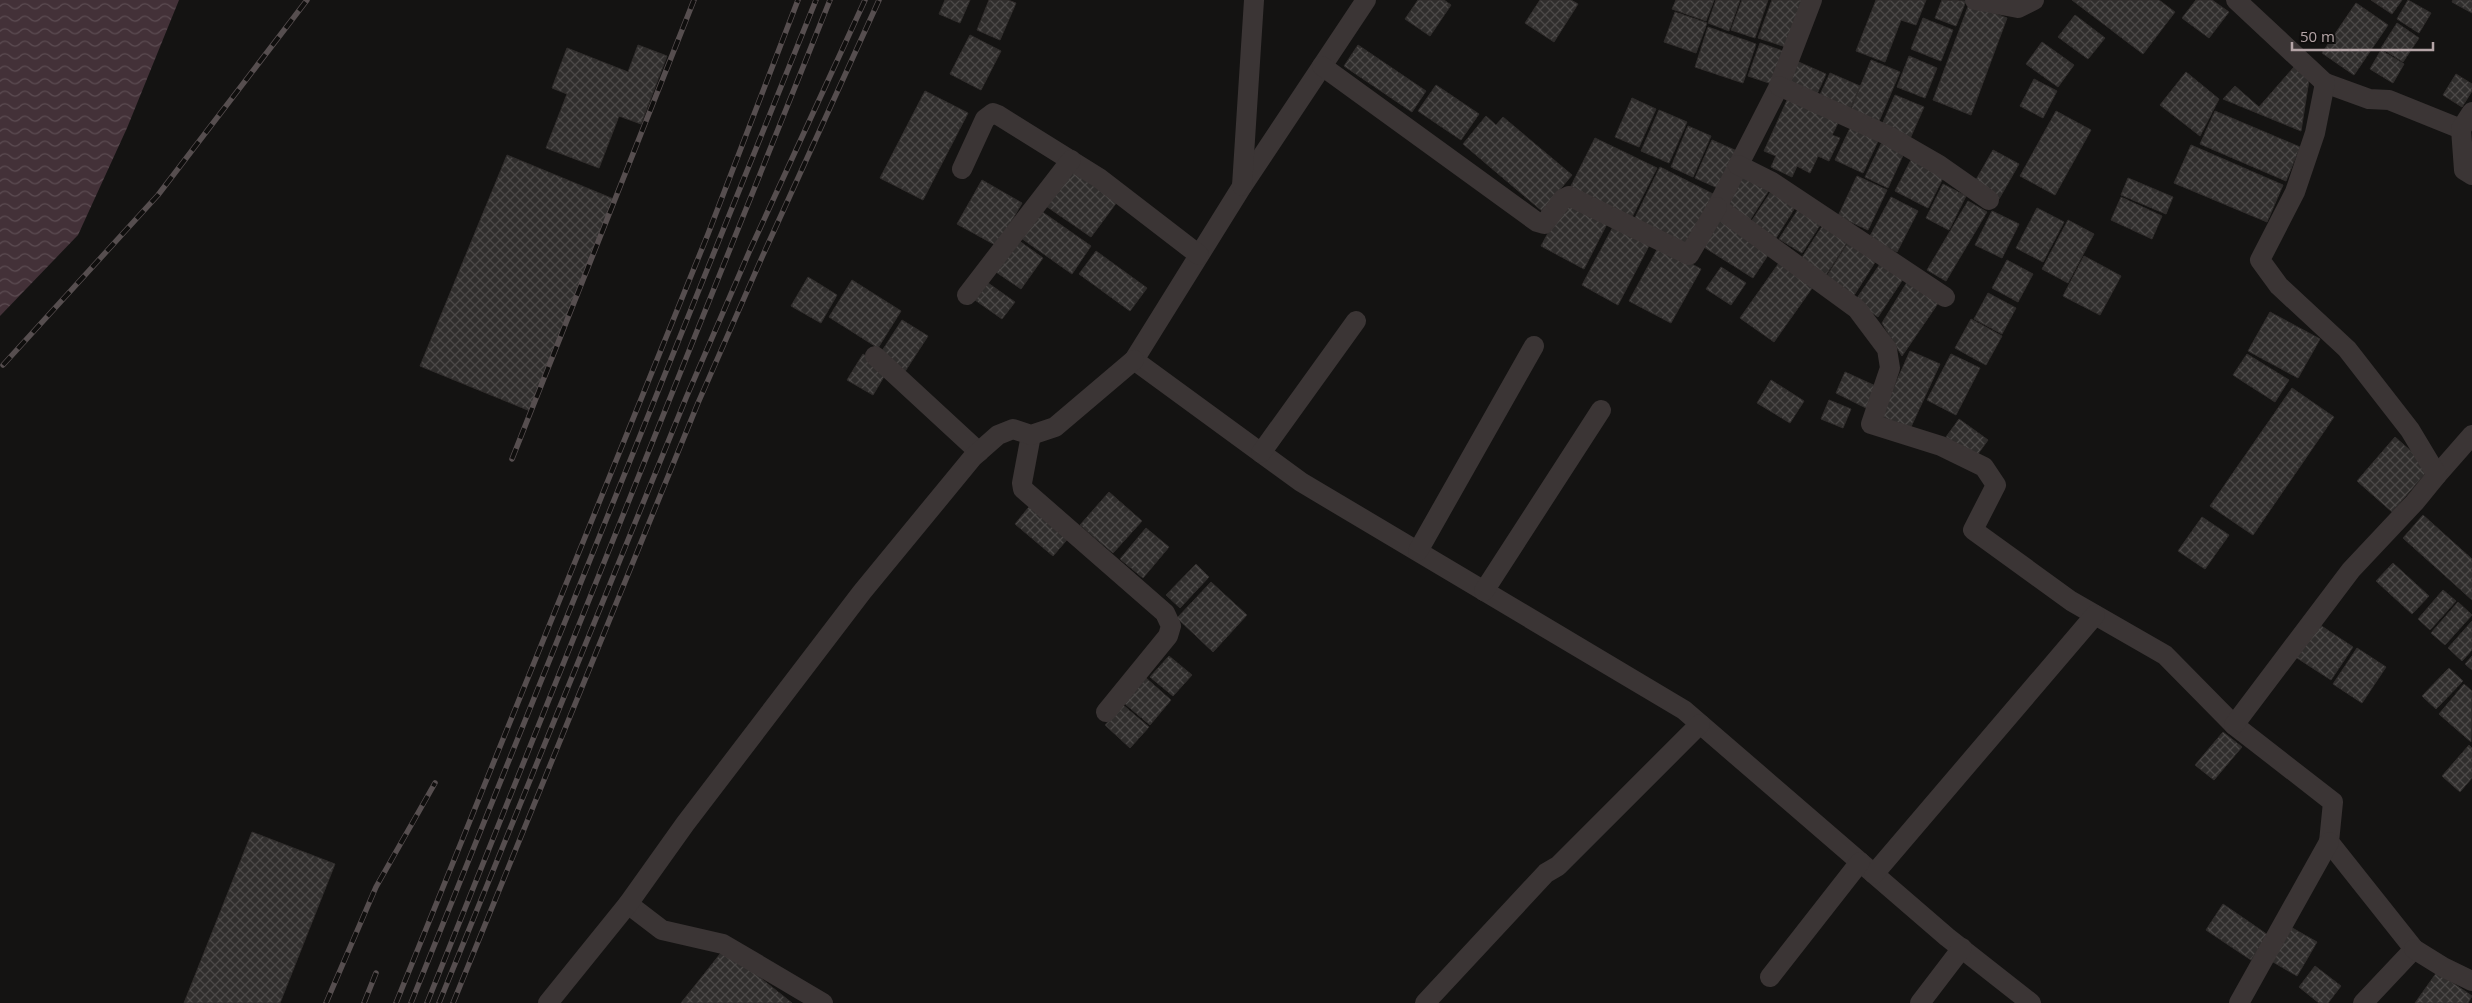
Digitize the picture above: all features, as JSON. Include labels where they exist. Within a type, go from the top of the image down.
[{"type":"street","points":[[1242,188],[1254,0]]},
{"type":"street","points":[[548,1003],[628,904],[685,824],[862,592],[979,452],[998,435],[1013,429],[1031,435],[1055,427],[1134,360],[1242,188],[1366,0]]},
{"type":"street","points":[[1322,66],[1537,222],[1544,224],[1563,199],[1569,196],[1689,255],[1717,207],[1779,86],[1812,0]]},
{"type":"street","points":[[1975,0],[2018,8],[2034,0]]},
{"type":"street","points":[[2236,0],[2325,83],[2369,99],[2389,100],[2461,129]]},
{"type":"street","points":[[2325,83],[2315,133],[2295,192],[2260,260],[2279,286],[2347,349],[2410,430],[2437,475]]},
{"type":"street","points":[[1779,86],[1887,136],[1939,166],[1989,200]]},
{"type":"street","points":[[2472,112],[2461,129],[2464,170],[2472,175]]},
{"type":"street","points":[[962,170],[985,119],[993,114],[1099,178],[1199,255]]},
{"type":"street","points":[[967,296],[1071,160]]},
{"type":"street","points":[[1738,165],[1772,182],[1945,297]]},
{"type":"street","points":[[1717,207],[1856,310],[1887,349],[1890,368],[1871,424],[1941,446],[1984,467],[1996,485],[1973,530],[2071,601],[2165,655],[2234,726],[2333,802],[2329,842],[2239,1003]]},
{"type":"street","points":[[1261,453],[1356,321]]},
{"type":"street","points":[[1418,551],[1534,346]]},
{"type":"street","points":[[875,356],[979,452]]},
{"type":"street","points":[[1134,360],[1301,482],[1684,710],[1867,868],[2031,1003]]},
{"type":"street","points":[[1484,591],[1602,410]]},
{"type":"street","points":[[1031,435],[1022,483],[1023,489],[1164,613],[1171,626],[1168,636],[1106,712]]},
{"type":"street","points":[[2234,726],[2351,570],[2415,502],[2472,435]]},
{"type":"street","points":[[1770,977],[2095,615]]},
{"type":"street","points":[[1425,1003],[1546,873],[1558,866],[1700,724]]},
{"type":"street","points":[[2329,842],[2414,949],[2443,967],[2472,981]]},
{"type":"street","points":[[628,904],[662,930],[723,944],[823,1003]]},
{"type":"street","points":[[1920,1003],[1962,948]]},
{"type":"street","points":[[2363,1003],[2414,949]]},
{"type":"water","points":[[0,0],[179,0],[127,128],[78,235],[0,316]]},
{"type":"building","points":[[945,0],[970,0],[960,23],[939,14]]},
{"type":"building","points":[[989,0],[1008,0],[1016,3],[1000,40],[977,30]]},
{"type":"building","points":[[1418,0],[1444,0],[1451,5],[1430,36],[1405,19]]},
{"type":"building","points":[[1540,0],[1571,0],[1578,4],[1554,42],[1525,23]]},
{"type":"building","points":[[1676,0],[1714,0],[1706,21],[1672,9]]},
{"type":"building","points":[[1716,0],[1740,0],[1729,31],[1708,23]]},
{"type":"building","points":[[1742,0],[1768,0],[1755,38],[1731,30]]},
{"type":"building","points":[[1772,0],[1806,0],[1789,48],[1758,38]]},
{"type":"building","points":[[1876,0],[1926,0],[1916,25],[1901,20],[1885,62],[1856,51]]},
{"type":"building","points":[[1942,0],[1966,1],[1956,26],[1935,18]]},
{"type":"building","points":[[2072,0],[2159,0],[2175,12],[2143,54]]},
{"type":"building","points":[[2196,0],[2212,0],[2229,12],[2209,38],[2182,18]]},
{"type":"building","points":[[2371,0],[2402,0],[2392,14]]},
{"type":"building","points":[[2408,0],[2431,13],[2419,33],[2397,19]]},
{"type":"building","points":[[2453,0],[2472,0],[2472,13],[2452,2]]},
{"type":"building","points":[[2356,3],[2388,25],[2354,75],[2322,53]]},
{"type":"building","points":[[1969,4],[2007,18],[1971,115],[1933,100]]},
{"type":"building","points":[[1675,12],[1707,23],[1696,53],[1664,42]]},
{"type":"building","points":[[2075,15],[2105,38],[2088,59],[2058,37]]},
{"type":"building","points":[[1923,18],[1953,30],[1941,61],[1911,49]]},
{"type":"building","points":[[2397,23],[2419,38],[2403,62],[2381,48]]},
{"type":"building","points":[[1708,27],[1756,44],[1743,83],[1695,67]]},
{"type":"building","points":[[970,35],[1001,51],[981,90],[950,74]]},
{"type":"building","points":[[2042,42],[2074,65],[2058,87],[2026,64]]},
{"type":"building","points":[[1760,43],[1783,51],[1772,84],[1748,76]]},
{"type":"building","points":[[638,45],[667,56],[641,124],[619,116],[599,168],[546,148],[567,94],[552,88],[567,48],[628,72]]},
{"type":"building","points":[[1358,45],[1426,91],[1412,112],[1344,66]]},
{"type":"building","points":[[2381,50],[2404,64],[2393,83],[2370,69]]},
{"type":"building","points":[[1909,56],[1937,68],[1925,98],[1897,87]]},
{"type":"building","points":[[1794,60],[1826,74],[1817,94],[1785,80]]},
{"type":"building","points":[[1871,60],[1900,72],[1877,126],[1849,114]]},
{"type":"building","points":[[2294,67],[2309,80],[2301,131],[2223,99],[2235,86],[2259,107]]},
{"type":"building","points":[[2186,72],[2219,99],[2200,136],[2160,105]]},
{"type":"building","points":[[1830,73],[1860,86],[1849,111],[1819,97]]},
{"type":"building","points":[[2456,74],[2472,84],[2472,91],[2462,107],[2443,95]]},
{"type":"building","points":[[2034,79],[2057,91],[2043,118],[2020,106]]},
{"type":"building","points":[[1436,85],[1479,114],[1461,140],[1418,111]]},
{"type":"building","points":[[925,91],[968,113],[923,200],[880,178]]},
{"type":"building","points":[[1895,95],[1924,107],[1909,141],[1880,129]]},
{"type":"building","points":[[1632,98],[1656,109],[1639,147],[1615,137]]},
{"type":"building","points":[[1788,98],[1839,121],[1832,135],[1840,138],[1829,161],[1818,156],[1810,173],[1797,166],[1792,177],[1771,167],[1776,156],[1764,151]]},
{"type":"building","points":[[1659,110],[1687,122],[1669,163],[1641,151]]},
{"type":"building","points":[[2056,111],[2091,130],[2055,195],[2020,176]]},
{"type":"building","points":[[2215,111],[2300,147],[2286,181],[2200,144]]},
{"type":"building","points":[[1486,116],[1496,125],[1503,117],[1572,175],[1542,211],[1463,144]]},
{"type":"building","points":[[1688,126],[1711,136],[1693,177],[1671,167]]},
{"type":"building","points":[[1851,126],[1879,139],[1863,173],[1835,160]]},
{"type":"building","points":[[1595,138],[1657,168],[1630,221],[1569,190]]},
{"type":"building","points":[[1712,140],[1737,151],[1720,189],[1695,178]]},
{"type":"building","points":[[1883,140],[1905,151],[1888,188],[1865,177]]},
{"type":"building","points":[[2191,145],[2283,185],[2267,222],[2174,183]]},
{"type":"building","points":[[1993,150],[2019,164],[1999,199],[1973,185]]},
{"type":"building","points":[[507,155],[616,200],[530,411],[420,366]]},
{"type":"building","points":[[1912,158],[1945,174],[1928,208],[1895,191]]},
{"type":"building","points":[[1660,167],[1713,194],[1685,248],[1633,222]]},
{"type":"building","points":[[1072,171],[1117,202],[1091,237],[1046,206]]},
{"type":"building","points":[[1745,171],[1771,187],[1750,220],[1724,204]]},
{"type":"building","points":[[1857,176],[1887,190],[1868,230],[1838,216]]},
{"type":"building","points":[[2128,178],[2173,197],[2166,214],[2121,195]]},
{"type":"building","points":[[982,180],[1022,203],[997,246],[957,224]]},
{"type":"building","points":[[1943,184],[1966,196],[1949,230],[1926,218]]},
{"type":"building","points":[[1772,190],[1796,206],[1776,238],[1751,222]]},
{"type":"building","points":[[1891,197],[1918,211],[1897,252],[1869,238]]},
{"type":"building","points":[[2121,197],[2162,216],[2152,239],[2111,220]]},
{"type":"building","points":[[1566,200],[1608,222],[1584,269],[1541,246]]},
{"type":"building","points":[[1968,201],[1987,212],[1946,281],[1927,270]]},
{"type":"building","points":[[1799,208],[1822,222],[1802,253],[1779,239]]},
{"type":"building","points":[[2037,208],[2064,222],[2043,262],[2016,248]]},
{"type":"building","points":[[1041,211],[1091,246],[1072,274],[1021,238]]},
{"type":"building","points":[[1992,211],[2019,224],[2002,258],[1975,245]]},
{"type":"building","points":[[1716,218],[1770,252],[1753,278],[1699,244]]},
{"type":"building","points":[[2068,220],[2094,234],[2068,283],[2042,269]]},
{"type":"building","points":[[1615,223],[1651,242],[1618,305],[1582,285]]},
{"type":"building","points":[[1823,225],[1848,241],[1826,275],[1801,259]]},
{"type":"building","points":[[1851,238],[1879,256],[1853,297],[1825,279]]},
{"type":"building","points":[[1018,240],[1043,258],[1021,289],[996,272]]},
{"type":"building","points":[[1659,246],[1701,269],[1671,323],[1629,301]]},
{"type":"building","points":[[1096,251],[1147,288],[1130,311],[1079,274]]},
{"type":"building","points":[[2084,256],[2121,276],[2100,315],[2063,296]]},
{"type":"building","points":[[1781,260],[1815,284],[1774,342],[1740,318]]},
{"type":"building","points":[[2007,260],[2033,274],[2018,302],[1992,288]]},
{"type":"building","points":[[1882,261],[1905,276],[1878,317],[1855,301]]},
{"type":"building","points":[[1721,267],[1746,283],[1731,305],[1706,289]]},
{"type":"building","points":[[808,277],[837,295],[821,323],[791,306]]},
{"type":"building","points":[[1909,279],[1941,299],[1902,356],[1882,323]]},
{"type":"building","points":[[852,280],[901,311],[878,348],[829,317]]},
{"type":"building","points":[[988,283],[1015,302],[1002,319],[975,300]]},
{"type":"building","points":[[1988,293],[2016,308],[2002,334],[1974,319]]},
{"type":"building","points":[[2270,312],[2320,339],[2298,378],[2248,351]]},
{"type":"building","points":[[1971,319],[2002,336],[1986,365],[1955,348]]},
{"type":"building","points":[[902,320],[928,336],[904,373],[878,357]]},
{"type":"building","points":[[1910,351],[1940,364],[1910,429],[1881,416]]},
{"type":"building","points":[[863,354],[888,370],[873,395],[847,380]]},
{"type":"building","points":[[1951,354],[1980,368],[1956,415],[1927,400]]},
{"type":"building","points":[[2247,354],[2289,380],[2275,402],[2233,375]]},
{"type":"building","points":[[1845,372],[1880,388],[1870,410],[1836,393]]},
{"type":"building","points":[[1771,380],[1804,401],[1790,423],[1757,403]]},
{"type":"building","points":[[2292,388],[2334,417],[2253,535],[2210,506]]},
{"type":"building","points":[[1829,400],[1851,409],[1843,428],[1821,419]]},
{"type":"building","points":[[1959,419],[1988,440],[1975,458],[1946,437]]},
{"type":"building","points":[[2395,437],[2430,468],[2392,512],[2357,481]]},
{"type":"building","points":[[1109,492],[1142,521],[1113,553],[1080,525]]},
{"type":"building","points":[[1033,502],[1071,535],[1053,556],[1015,524]]},
{"type":"building","points":[[2423,515],[2472,559],[2472,600],[2403,538]]},
{"type":"building","points":[[2202,517],[2229,535],[2205,569],[2178,551]]},
{"type":"building","points":[[1146,528],[1169,547],[1143,578],[1120,559]]},
{"type":"building","points":[[2393,563],[2429,596],[2412,614],[2376,581]]},
{"type":"building","points":[[1196,564],[1209,577],[1180,608],[1166,595]]},
{"type":"building","points":[[1211,582],[1247,615],[1213,652],[1177,618]]},
{"type":"building","points":[[2443,590],[2456,601],[2430,630],[2418,619]]},
{"type":"building","points":[[2458,602],[2472,615],[2445,645],[2431,633]]},
{"type":"building","points":[[2472,621],[2472,650],[2462,661],[2448,648]]},
{"type":"building","points":[[2317,623],[2353,647],[2331,680],[2294,656]]},
{"type":"building","points":[[2357,648],[2386,667],[2362,703],[2333,684]]},
{"type":"building","points":[[1169,656],[1192,675],[1173,696],[1150,677]]},
{"type":"building","points":[[2472,656],[2472,670],[2465,664]]},
{"type":"building","points":[[2449,668],[2463,681],[2436,709],[2422,696]]},
{"type":"building","points":[[1146,678],[1171,700],[1150,725],[1124,703]]},
{"type":"building","points":[[2464,684],[2472,691],[2471,742],[2439,714]]},
{"type":"building","points":[[1123,705],[1149,727],[1130,748],[1105,725]]},
{"type":"building","points":[[2223,732],[2242,747],[2214,780],[2195,765]]},
{"type":"building","points":[[2469,745],[2472,748],[2472,778],[2460,792],[2442,776]]},
{"type":"building","points":[[252,832],[335,864],[280,1003],[184,1003]]},
{"type":"building","points":[[2223,904],[2268,935],[2251,960],[2206,930]]},
{"type":"building","points":[[2287,925],[2317,942],[2297,976],[2268,959]]},
{"type":"building","points":[[724,949],[792,1003],[681,1003]]},
{"type":"building","points":[[2315,966],[2341,986],[2328,1003],[2319,1003],[2299,987]]},
{"type":"building","points":[[2437,972],[2472,996],[2468,1003],[2415,1003]]},
{"type":"railway","points":[[3,365],[158,195],[307,0]]},
{"type":"railway","points":[[512,459],[694,0]]},
{"type":"railway","points":[[396,1003],[708,234],[798,0]]},
{"type":"railway","points":[[411,1003],[816,0]]},
{"type":"railway","points":[[427,1003],[830,0]]},
{"type":"railway","points":[[439,1003],[686,398],[750,250],[865,0]]},
{"type":"railway","points":[[453,1003],[698,403],[879,0]]},
{"type":"railway","points":[[326,1003],[376,887],[435,783]]},
{"type":"railway","points":[[364,1003],[376,973]]}]
